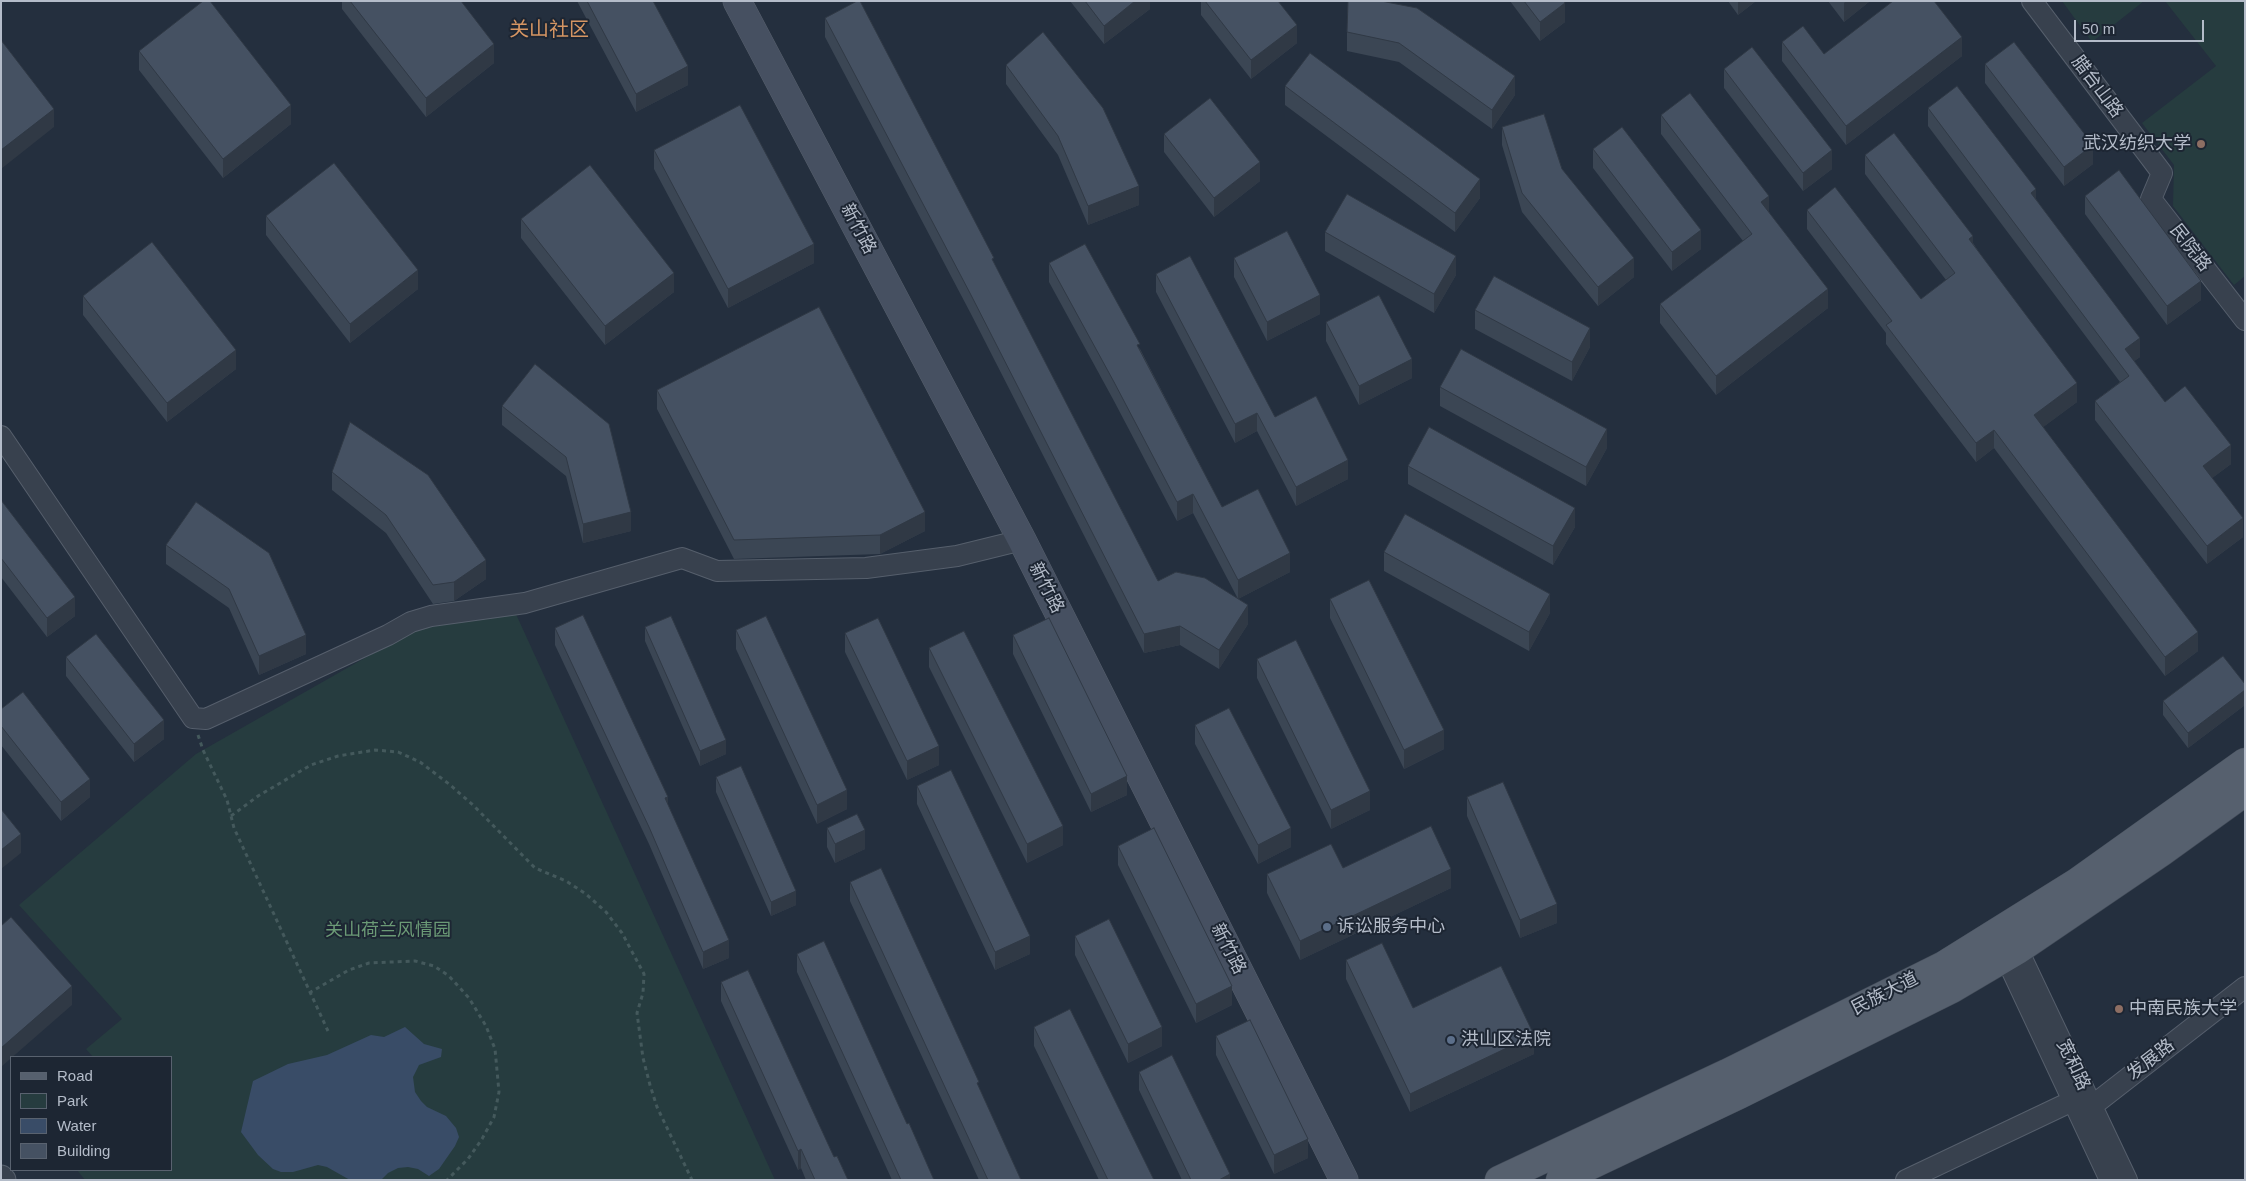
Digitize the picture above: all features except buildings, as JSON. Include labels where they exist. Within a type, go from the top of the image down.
[{"type":"main road","name":"新竹路","points":[[737,1],[1022,540],[1344,1180]]},
{"type":"main road","name":"民族大道","points":[[1499,1180],[1727,1073],[1944,965],[2078,882],[2245,762]]},
{"type":"main road","name":"民族大道","points":[[1560,1180],[1901,1016],[2012,954],[2245,792]]},
{"type":"street","name":"腊台山路","points":[[2032,1],[2162,174]]},
{"type":"street","name":"民院路","points":[[2162,174],[2151,199],[2245,320]]},
{"type":"street","points":[[1,436],[193,718],[206,718],[388,635],[411,622],[431,616],[525,604],[682,558],[717,572],[866,568],[957,556],[1022,540]]},
{"type":"street","name":"宽和路","points":[[2012,954],[2083,1103],[2127,1180]]},
{"type":"street","name":"发展路","points":[[1906,1180],[2083,1103],[2245,987]]},
{"type":"street","name":"宽和路","points":[[2083,1103],[2110,1180]]},
{"type":"path","points":[[193,718],[203,750],[227,800],[234,828],[328,1031]]},
{"type":"path","points":[[231,816],[258,796],[311,764],[338,756],[375,750],[398,752],[420,762],[449,784],[473,805],[535,868],[566,881],[586,894],[606,912],[626,940],[644,974],[642,994],[637,1013],[643,1058],[650,1085],[658,1107],[692,1180]]},
{"type":"path","points":[[309,993],[349,970],[369,963],[415,961],[434,966],[450,976],[469,998],[486,1026],[495,1049],[499,1092],[494,1117],[482,1139],[468,1160],[447,1180]]},
{"type":"green space","points":[[2062,1],[2144,1],[2092,42]]},
{"type":"green space","name":"武汉纺织大学","points":[[2165,1],[2245,1],[2245,276],[2234,285],[2173,206],[2174,165],[2142,123],[2216,66]]},
{"type":"green space","name":"关山荷兰风情园","points":[[515,612],[775,1180],[85,1180],[78,1171],[172,1171],[172,1056],[92,1056],[86,1049],[122,1019],[19,905],[196,754],[414,630]]},
{"type":"water","points":[[405,1027],[424,1044],[442,1049],[441,1057],[419,1065],[413,1077],[415,1092],[421,1101],[427,1107],[446,1116],[456,1128],[459,1137],[439,1169],[429,1176],[418,1169],[398,1168],[388,1173],[381,1180],[350,1180],[327,1167],[318,1165],[293,1172],[281,1172],[273,1169],[258,1155],[241,1132],[253,1081],[288,1064],[327,1055],[371,1035],[384,1037]]},
{"type":"place","name":"武汉纺织大学","points":[[2201,144]]},
{"type":"place","name":"诉讼服务中心","points":[[1327,927]]},
{"type":"place","name":"中南民族大学","points":[[2119,1009]]},
{"type":"place","name":"洪山区法院","points":[[1451,1040]]},
{"type":"district","name":"关山社区","points":[[549,30]]}]
